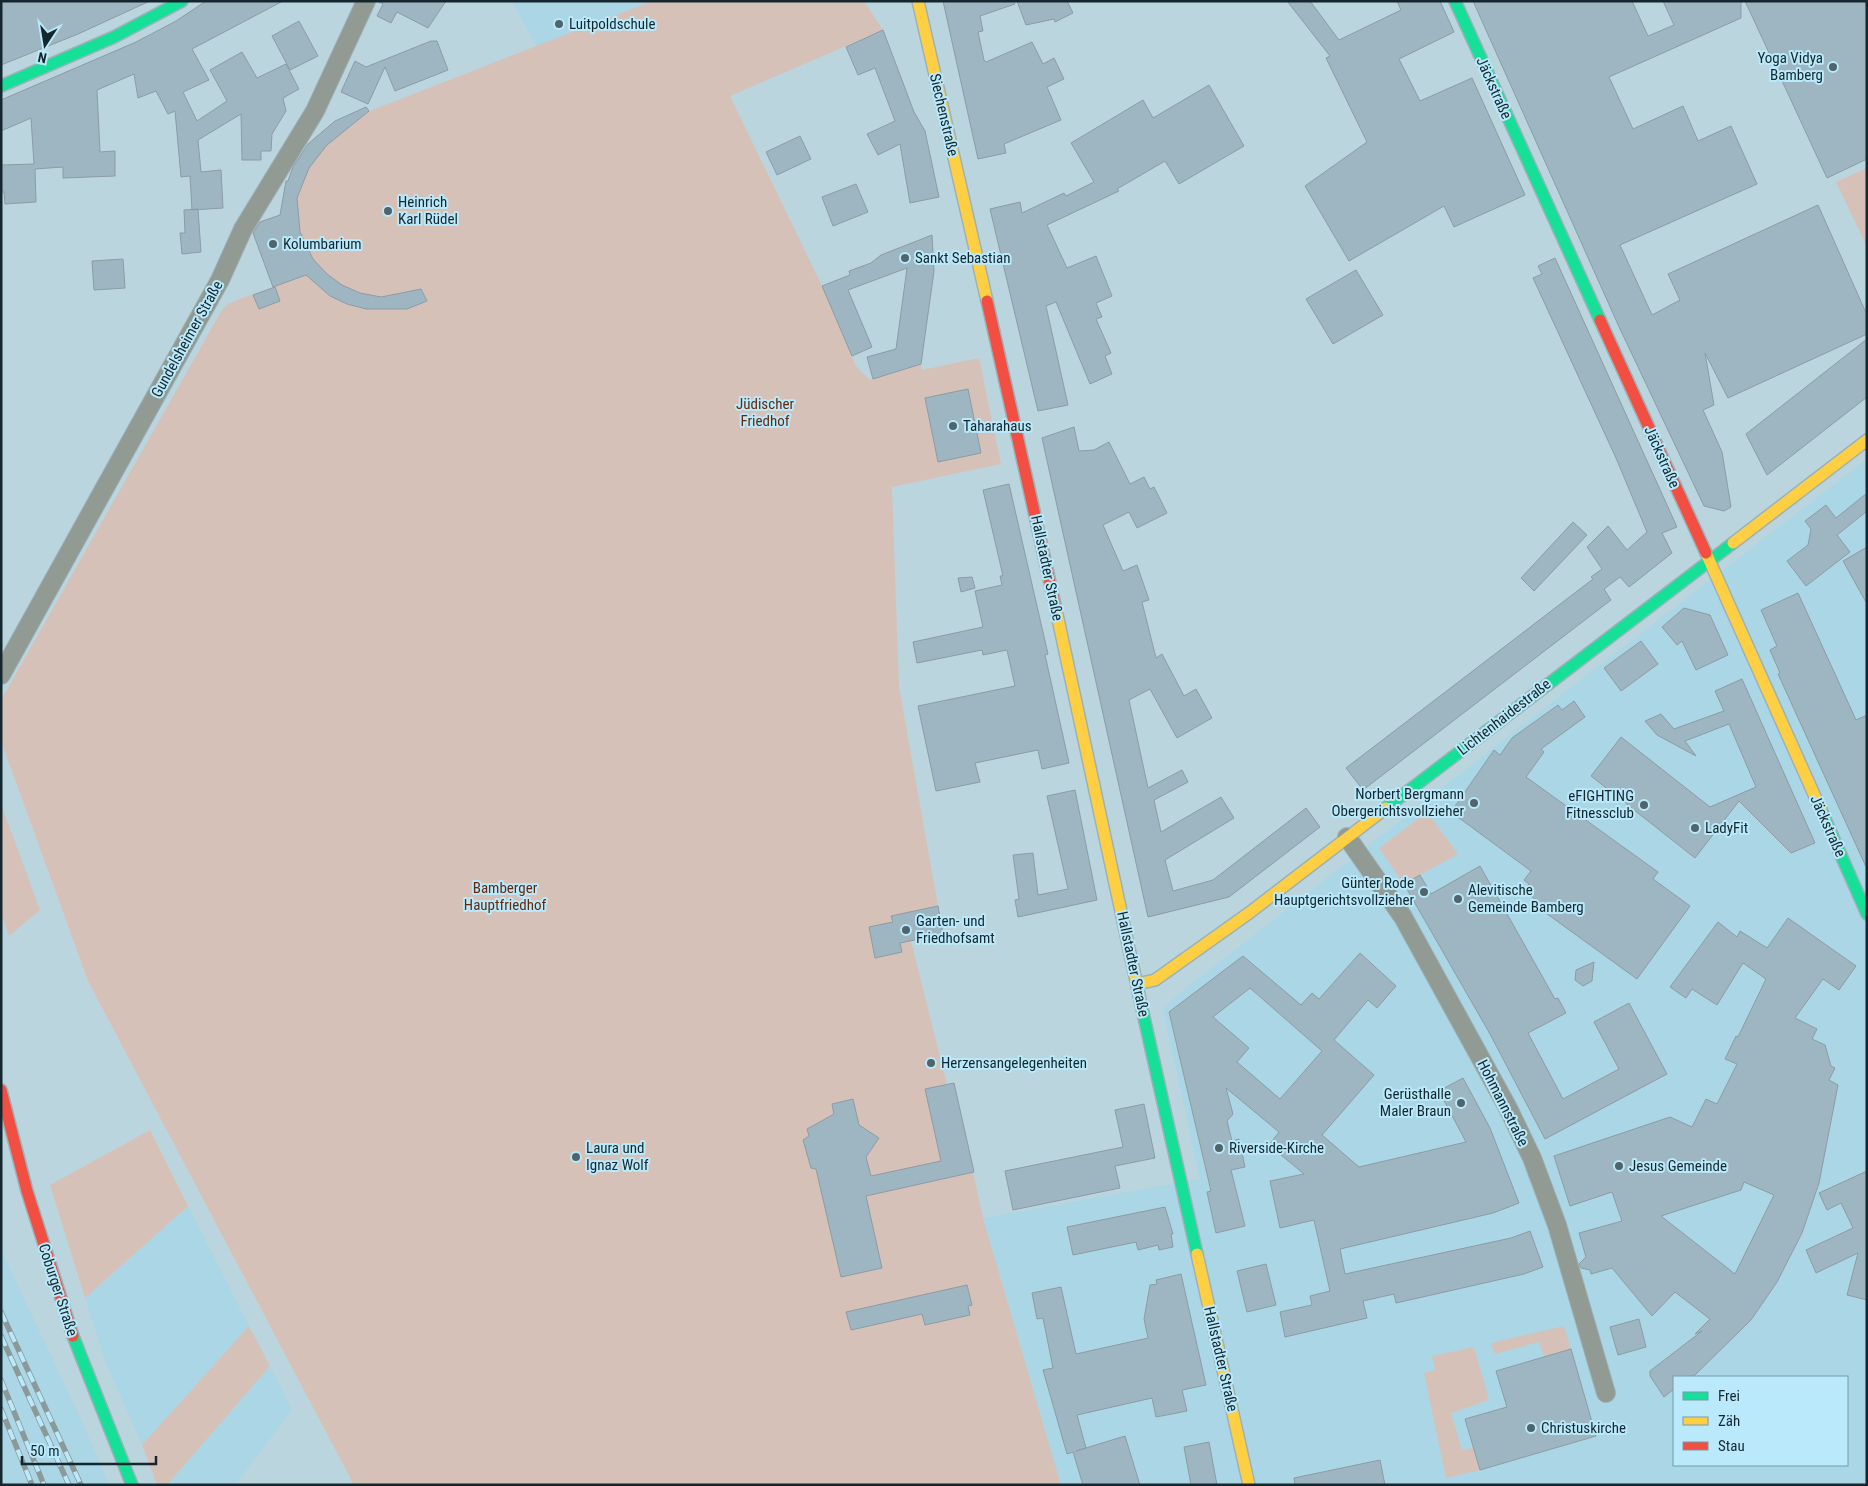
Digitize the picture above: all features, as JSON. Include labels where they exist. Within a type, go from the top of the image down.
[{"type":"street","points":[[1,86],[114,37],[182,1]]},
{"type":"street","name":"Gundelsheimer Straße","points":[[1,675],[220,280],[243,230],[315,111],[366,1]]},
{"type":"street","name":"Siechenstraße","points":[[918,1],[1019,442]]},
{"type":"street","name":"Jäckstraße","points":[[1455,1],[1709,560],[1867,914]]},
{"type":"street","name":"Lichtenhaidestraße","points":[[1137,984],[1155,980],[1249,913],[1867,440]]},
{"type":"street","name":"Hallstadter Straße","points":[[1019,442],[1249,1485]]},
{"type":"street","name":"Hohmannstraße","points":[[1347,837],[1406,921],[1512,1117],[1532,1158],[1557,1225],[1606,1393]]},
{"type":"street","name":"Coburger Straße","points":[[1,1090],[34,1217],[72,1336],[132,1485]]},
{"type":"shaded area","name":"Luitpoldschule","points":[[512,1],[652,1],[537,47]]},
{"type":"shaded area","points":[[1867,459],[1867,1485],[1061,1485],[983,1218],[1200,1179],[1163,1009],[1176,996]]},
{"type":"shaded area","points":[[188,1206],[249,1326],[142,1445],[105,1361],[85,1298]]},
{"type":"shaded area","points":[[1,1250],[81,1419],[109,1485],[7,1485],[1,1471]]},
{"type":"shaded area","points":[[270,1366],[292,1410],[235,1485],[167,1485]]},
{"type":"green space","name":"Bamberger Hauptfriedhof","points":[[652,1],[864,1],[883,30],[730,96],[822,286],[856,366],[870,380],[921,364],[922,370],[979,358],[1001,464],[892,487],[899,687],[943,934],[911,941],[947,1084],[954,1083],[983,1218],[1061,1485],[354,1485],[88,981],[1,741],[1,700],[223,308],[229,303],[273,287],[250,225],[285,213],[291,176],[305,149],[315,137],[343,118],[360,110],[362,114]]},
{"type":"green space","points":[[1867,168],[1867,247],[1836,182]]},
{"type":"green space","points":[[1,804],[40,910],[9,936],[1,913]]},
{"type":"green space","points":[[1427,812],[1458,854],[1404,884],[1379,848]]},
{"type":"green space","points":[[150,1130],[188,1206],[85,1298],[50,1185]]},
{"type":"green space","points":[[249,1326],[270,1366],[167,1485],[157,1485],[142,1445]]},
{"type":"green space","points":[[1564,1326],[1571,1349],[1544,1357],[1539,1342],[1495,1354],[1491,1343]]},
{"type":"green space","points":[[1474,1347],[1489,1400],[1451,1413],[1462,1450],[1473,1448],[1480,1470],[1446,1478],[1424,1373],[1435,1370],[1432,1356]]},
{"type":"building","points":[[1,1],[150,1],[78,34],[1,65]]},
{"type":"building","points":[[206,1],[283,1],[192,49],[209,80],[183,92],[197,121],[227,101],[210,70],[242,52],[257,78],[286,64],[299,89],[283,98],[286,111],[272,134],[271,151],[261,151],[261,160],[242,160],[241,114],[198,140],[201,172],[221,170],[223,208],[192,210],[190,176],[181,177],[175,111],[168,114],[156,91],[138,98],[134,74],[97,90],[100,152],[115,151],[115,176],[63,178],[63,167],[35,169],[36,202],[5,204],[4,192],[1,192],[1,165],[34,164],[31,118],[1,131],[1,100],[136,42],[176,21]]},
{"type":"building","points":[[377,1],[446,1],[428,28],[397,12],[391,23],[377,16],[383,4]]},
{"type":"building","points":[[943,1],[1014,1],[1015,4],[980,16],[983,31],[978,32],[984,60],[986,62],[1032,42],[1043,64],[1054,58],[1064,79],[1047,87],[1061,120],[1004,144],[1006,153],[978,159]]},
{"type":"building","points":[[1017,1],[1067,1],[1073,13],[1055,22],[1054,19],[1026,25]]},
{"type":"building","points":[[1287,1],[1310,1],[1339,40],[1401,10],[1397,1],[1440,1],[1454,32],[1399,59],[1420,101],[1472,78],[1525,195],[1454,227],[1444,206],[1349,261],[1305,186],[1367,142],[1326,58],[1330,56]]},
{"type":"building","points":[[1473,1],[1632,1],[1648,36],[1674,25],[1663,1],[1741,1],[1741,18],[1609,77],[1633,129],[1683,106],[1698,141],[1731,126],[1757,184],[1620,245],[1652,315],[1680,300],[1668,274],[1818,205],[1867,315],[1867,334],[1728,398],[1705,353],[1714,405],[1703,410],[1722,452],[1731,507],[1724,511],[1704,506],[1620,329]]},
{"type":"building","points":[[1745,1],[1864,1],[1867,7],[1867,159],[1827,178]]},
{"type":"building","points":[[299,21],[318,56],[290,70],[272,36]]},
{"type":"building","points":[[883,30],[914,112],[925,131],[939,197],[910,203],[900,144],[878,155],[867,134],[895,121],[875,68],[858,75],[846,47]]},
{"type":"building","points":[[431,41],[437,41],[448,70],[395,91],[385,67],[368,104],[341,92],[355,61],[366,67]]},
{"type":"building","points":[[1209,85],[1244,146],[1179,184],[1165,161],[1117,189],[1119,191],[1047,225],[1067,268],[1096,256],[1112,296],[1096,303],[1102,317],[1096,319],[1111,353],[1105,356],[1112,374],[1090,384],[1056,302],[1046,306],[1068,405],[1038,411],[990,209],[1020,202],[1022,213],[1064,193],[1066,196],[1094,182],[1071,143],[1143,100],[1153,118]]},
{"type":"building","points":[[366,107],[369,111],[327,145],[309,168],[297,198],[300,232],[313,259],[327,274],[342,285],[360,293],[381,297],[421,289],[427,301],[407,309],[366,309],[347,304],[330,296],[306,275],[273,287],[253,233],[260,222],[280,215],[286,181],[288,181],[293,167],[308,144],[335,121]]},
{"type":"building","points":[[800,136],[811,159],[777,175],[766,152]]},
{"type":"building","points":[[856,184],[868,212],[833,226],[822,197]]},
{"type":"building","points":[[198,209],[201,252],[182,254],[180,233],[185,233],[184,210]]},
{"type":"building","points":[[932,235],[934,271],[921,364],[873,379],[867,357],[896,349],[907,268],[848,290],[872,347],[852,356],[822,286],[850,275],[849,271],[871,263],[881,255]]},
{"type":"building","points":[[1555,258],[1677,527],[1662,533],[1672,553],[1629,587],[1620,577],[1604,589],[1611,600],[1363,790],[1346,768],[1593,579],[1591,577],[1602,569],[1587,547],[1608,526],[1627,550],[1647,532],[1616,458],[1533,278],[1542,274],[1538,266]]},
{"type":"building","points":[[123,259],[125,288],[94,290],[92,261]]},
{"type":"building","points":[[1356,270],[1383,315],[1333,344],[1306,299]]},
{"type":"building","points":[[275,287],[280,301],[259,309],[253,295]]},
{"type":"building","points":[[1867,339],[1867,397],[1767,475],[1746,434]]},
{"type":"building","name":"Taharahaus","points":[[968,389],[981,453],[938,462],[925,398]]},
{"type":"building","points":[[1074,427],[1079,451],[1094,450],[1109,442],[1130,484],[1144,477],[1150,489],[1154,487],[1167,513],[1137,528],[1129,512],[1103,525],[1123,571],[1137,565],[1149,600],[1142,602],[1156,658],[1162,654],[1184,696],[1196,689],[1212,718],[1177,738],[1150,689],[1129,700],[1148,788],[1182,770],[1188,782],[1154,800],[1161,832],[1221,797],[1234,818],[1165,860],[1173,891],[1213,880],[1306,808],[1320,827],[1229,897],[1148,917],[1042,438]]},
{"type":"building","points":[[1009,484],[1048,654],[1045,655],[1069,763],[1042,769],[1038,750],[975,763],[980,782],[936,791],[918,706],[1015,686],[1007,650],[983,655],[982,650],[917,663],[913,642],[983,627],[975,591],[1002,585],[1000,576],[1003,576],[983,490]]},
{"type":"building","points":[[1867,493],[1867,511],[1837,535],[1850,552],[1806,586],[1787,561],[1808,545],[1811,529],[1805,521],[1826,505],[1836,518]]},
{"type":"building","points":[[1573,522],[1587,535],[1534,591],[1521,578]]},
{"type":"building","points":[[1867,547],[1867,604],[1843,561]]},
{"type":"building","points":[[972,577],[975,588],[961,592],[958,578]]},
{"type":"building","points":[[1798,593],[1856,720],[1867,715],[1867,869],[1778,674],[1780,673],[1770,650],[1777,646],[1761,610]]},
{"type":"building","points":[[1684,608],[1710,615],[1728,655],[1696,670],[1682,641],[1677,645],[1662,627]]},
{"type":"building","points":[[1641,641],[1658,664],[1621,691],[1604,668]]},
{"type":"building","points":[[1742,679],[1815,843],[1791,853],[1739,801],[1695,858],[1591,776],[1621,737],[1710,807],[1756,787],[1729,724],[1685,741],[1696,756],[1657,735],[1645,721],[1661,714],[1674,729],[1724,711],[1715,691]]},
{"type":"building","points":[[1574,701],[1585,717],[1541,749],[1544,752],[1526,777],[1658,872],[1653,879],[1690,906],[1637,979],[1532,903],[1535,899],[1524,891],[1529,884],[1524,880],[1531,871],[1451,812],[1494,750],[1500,755],[1512,738],[1558,705],[1562,710]]},
{"type":"building","points":[[1075,790],[1097,900],[1018,917],[1015,900],[1019,899],[1013,855],[1033,853],[1038,895],[1068,889],[1047,796]]},
{"type":"building","points":[[1480,866],[1555,999],[1558,998],[1566,1013],[1528,1033],[1563,1099],[1619,1069],[1594,1022],[1629,1003],[1667,1074],[1545,1139],[1490,1034],[1404,884],[1420,875],[1431,894]]},
{"type":"building","name":"Garten- und Friedhofsamt","points":[[938,906],[943,934],[900,943],[902,952],[875,958],[869,927],[893,922],[891,916]]},
{"type":"building","points":[[1788,918],[1856,966],[1839,990],[1823,979],[1795,1018],[1817,1029],[1812,1039],[1825,1045],[1831,1066],[1835,1068],[1829,1080],[1838,1085],[1819,1183],[1802,1233],[1777,1282],[1751,1320],[1695,1375],[1673,1376],[1673,1390],[1664,1397],[1650,1376],[1650,1371],[1702,1331],[1695,1334],[1710,1319],[1675,1292],[1652,1316],[1612,1268],[1591,1274],[1590,1270],[1581,1268],[1579,1264],[1586,1257],[1579,1233],[1622,1221],[1612,1192],[1570,1206],[1554,1156],[1670,1117],[1692,1127],[1706,1099],[1717,1104],[1737,1064],[1725,1059],[1736,1036],[1738,1037],[1766,979],[1743,963],[1717,1005],[1692,989],[1686,998],[1670,987],[1718,922],[1737,937],[1740,931],[1767,948]],"holes":[[[1744,1182],[1774,1195],[1735,1274],[1661,1216],[1741,1190]]]},
{"type":"building","points":[[1360,953],[1396,986],[1377,1008],[1368,1000],[1334,1040],[1374,1075],[1322,1135],[1359,1167],[1466,1142],[1439,1091],[1463,1078],[1490,1128],[1519,1203],[1493,1213],[1340,1249],[1345,1274],[1511,1238],[1530,1231],[1543,1267],[1524,1274],[1396,1303],[1394,1294],[1363,1301],[1367,1318],[1285,1337],[1280,1312],[1312,1305],[1310,1296],[1330,1291],[1314,1220],[1280,1228],[1270,1181],[1304,1174],[1269,1145],[1279,1132],[1226,1088],[1233,1114],[1227,1121],[1232,1141],[1239,1139],[1245,1167],[1231,1170],[1245,1226],[1216,1233],[1207,1192],[1211,1191],[1169,1012],[1243,956],[1301,1005],[1312,993],[1319,999]],"holes":[[[1250,988],[1322,1051],[1280,1099],[1237,1062],[1249,1048],[1213,1017]]]},
{"type":"building","points":[[1594,962],[1592,981],[1583,986],[1575,980],[1576,970]]},
{"type":"building","points":[[954,1083],[974,1172],[866,1196],[882,1268],[841,1277],[816,1169],[811,1168],[803,1140],[809,1136],[807,1129],[834,1114],[832,1104],[853,1099],[859,1125],[879,1138],[866,1157],[871,1176],[941,1161],[925,1089]]},
{"type":"building","points":[[1144,1104],[1155,1158],[1115,1166],[1120,1188],[1013,1210],[1005,1171],[1123,1147],[1115,1110]]},
{"type":"building","points":[[1867,1171],[1867,1300],[1847,1295],[1858,1253],[1816,1273],[1806,1250],[1853,1228],[1841,1203],[1827,1210],[1819,1193]]},
{"type":"building","points":[[1165,1207],[1173,1234],[1171,1234],[1173,1247],[1159,1250],[1158,1245],[1138,1250],[1136,1242],[1073,1255],[1067,1227]]},
{"type":"building","points":[[1266,1264],[1276,1305],[1247,1312],[1237,1271]]},
{"type":"building","points":[[1181,1274],[1206,1385],[1182,1390],[1187,1411],[1156,1417],[1152,1398],[1077,1415],[1086,1448],[1125,1436],[1140,1485],[1083,1485],[1073,1452],[1067,1454],[1043,1370],[1053,1368],[1043,1318],[1037,1319],[1032,1293],[1061,1287],[1076,1354],[1148,1338],[1144,1319],[1150,1285],[1157,1284],[1156,1280]]},
{"type":"building","points":[[967,1285],[972,1305],[968,1306],[970,1315],[925,1325],[922,1314],[851,1330],[846,1312]]},
{"type":"building","points":[[1639,1319],[1646,1347],[1618,1355],[1610,1327]]},
{"type":"building","name":"Christuskirche","points":[[1571,1349],[1596,1436],[1480,1470],[1465,1419],[1507,1407],[1496,1371]]},
{"type":"building","points":[[1209,1442],[1217,1485],[1191,1485],[1184,1447]]},
{"type":"building","points":[[1380,1460],[1385,1485],[1295,1485],[1294,1478]]},
{"type":"railway","points":[[1,1312],[81,1485]]},
{"type":"railway","points":[[1,1336],[69,1485]]},
{"type":"railway","points":[[1,1380],[44,1485]]},
{"type":"railway","points":[[1,1409],[32,1485]]},
{"type":"traffic: fast","points":[[1,86],[114,37],[182,1]]},
{"type":"traffic: fast","points":[[1455,1],[1600,320]]},
{"type":"traffic: fast","points":[[1386,808],[1733,543]]},
{"type":"traffic: fast","points":[[1821,810],[1867,914]]},
{"type":"traffic: fast","points":[[1139,995],[1197,1254]]},
{"type":"traffic: fast","points":[[73,1336],[132,1485]]},
{"type":"traffic: slow","points":[[918,1],[987,301]]},
{"type":"traffic: slow","points":[[1733,543],[1867,440]]},
{"type":"traffic: slow","points":[[1706,553],[1821,810]]},
{"type":"traffic: slow","points":[[1055,605],[1139,995]]},
{"type":"traffic: slow","points":[[1137,984],[1155,980],[1249,913],[1386,808]]},
{"type":"traffic: slow","points":[[1197,1254],[1249,1485]]},
{"type":"traffic: jam","points":[[987,301],[1055,605]]},
{"type":"traffic: jam","points":[[1600,320],[1706,553]]},
{"type":"traffic: jam","points":[[1,1090],[27,1191],[73,1336]]},
{"type":"place","name":"Luitpoldschule","points":[[559,24]]},
{"type":"place","name":"Yoga Vidya Bamberg","points":[[1833,67]]},
{"type":"place","name":"Heinrich Karl Rüdel","points":[[388,211]]},
{"type":"place","name":"Kolumbarium","points":[[273,244]]},
{"type":"place","name":"Sankt Sebastian","points":[[905,258]]},
{"type":"place","name":"Taharahaus","points":[[953,426]]},
{"type":"place","name":"Norbert Bergmann Obergerichtsvollzieher","points":[[1474,803]]},
{"type":"place","name":"eFIGHTING Fitnessclub","points":[[1644,805]]},
{"type":"place","name":"LadyFit","points":[[1695,828]]},
{"type":"place","name":"Günter Rode Hauptgerichtsvollzieher","points":[[1424,892]]},
{"type":"place","name":"Alevitische Gemeinde Bamberg","points":[[1458,899]]},
{"type":"place","name":"Garten- und Friedhofsamt","points":[[906,930]]},
{"type":"place","name":"Herzensangelegenheiten","points":[[931,1063]]},
{"type":"place","name":"Gerüsthalle Maler Braun","points":[[1461,1103]]},
{"type":"place","name":"Riverside-Kirche","points":[[1219,1148]]},
{"type":"place","name":"Laura und Ignaz Wolf","points":[[576,1157]]},
{"type":"place","name":"Jesus Gemeinde","points":[[1619,1166]]},
{"type":"place","name":"Christuskirche","points":[[1531,1428]]},
{"type":"park label","name":"Jüdischer Friedhof","points":[[765,412]]}]
